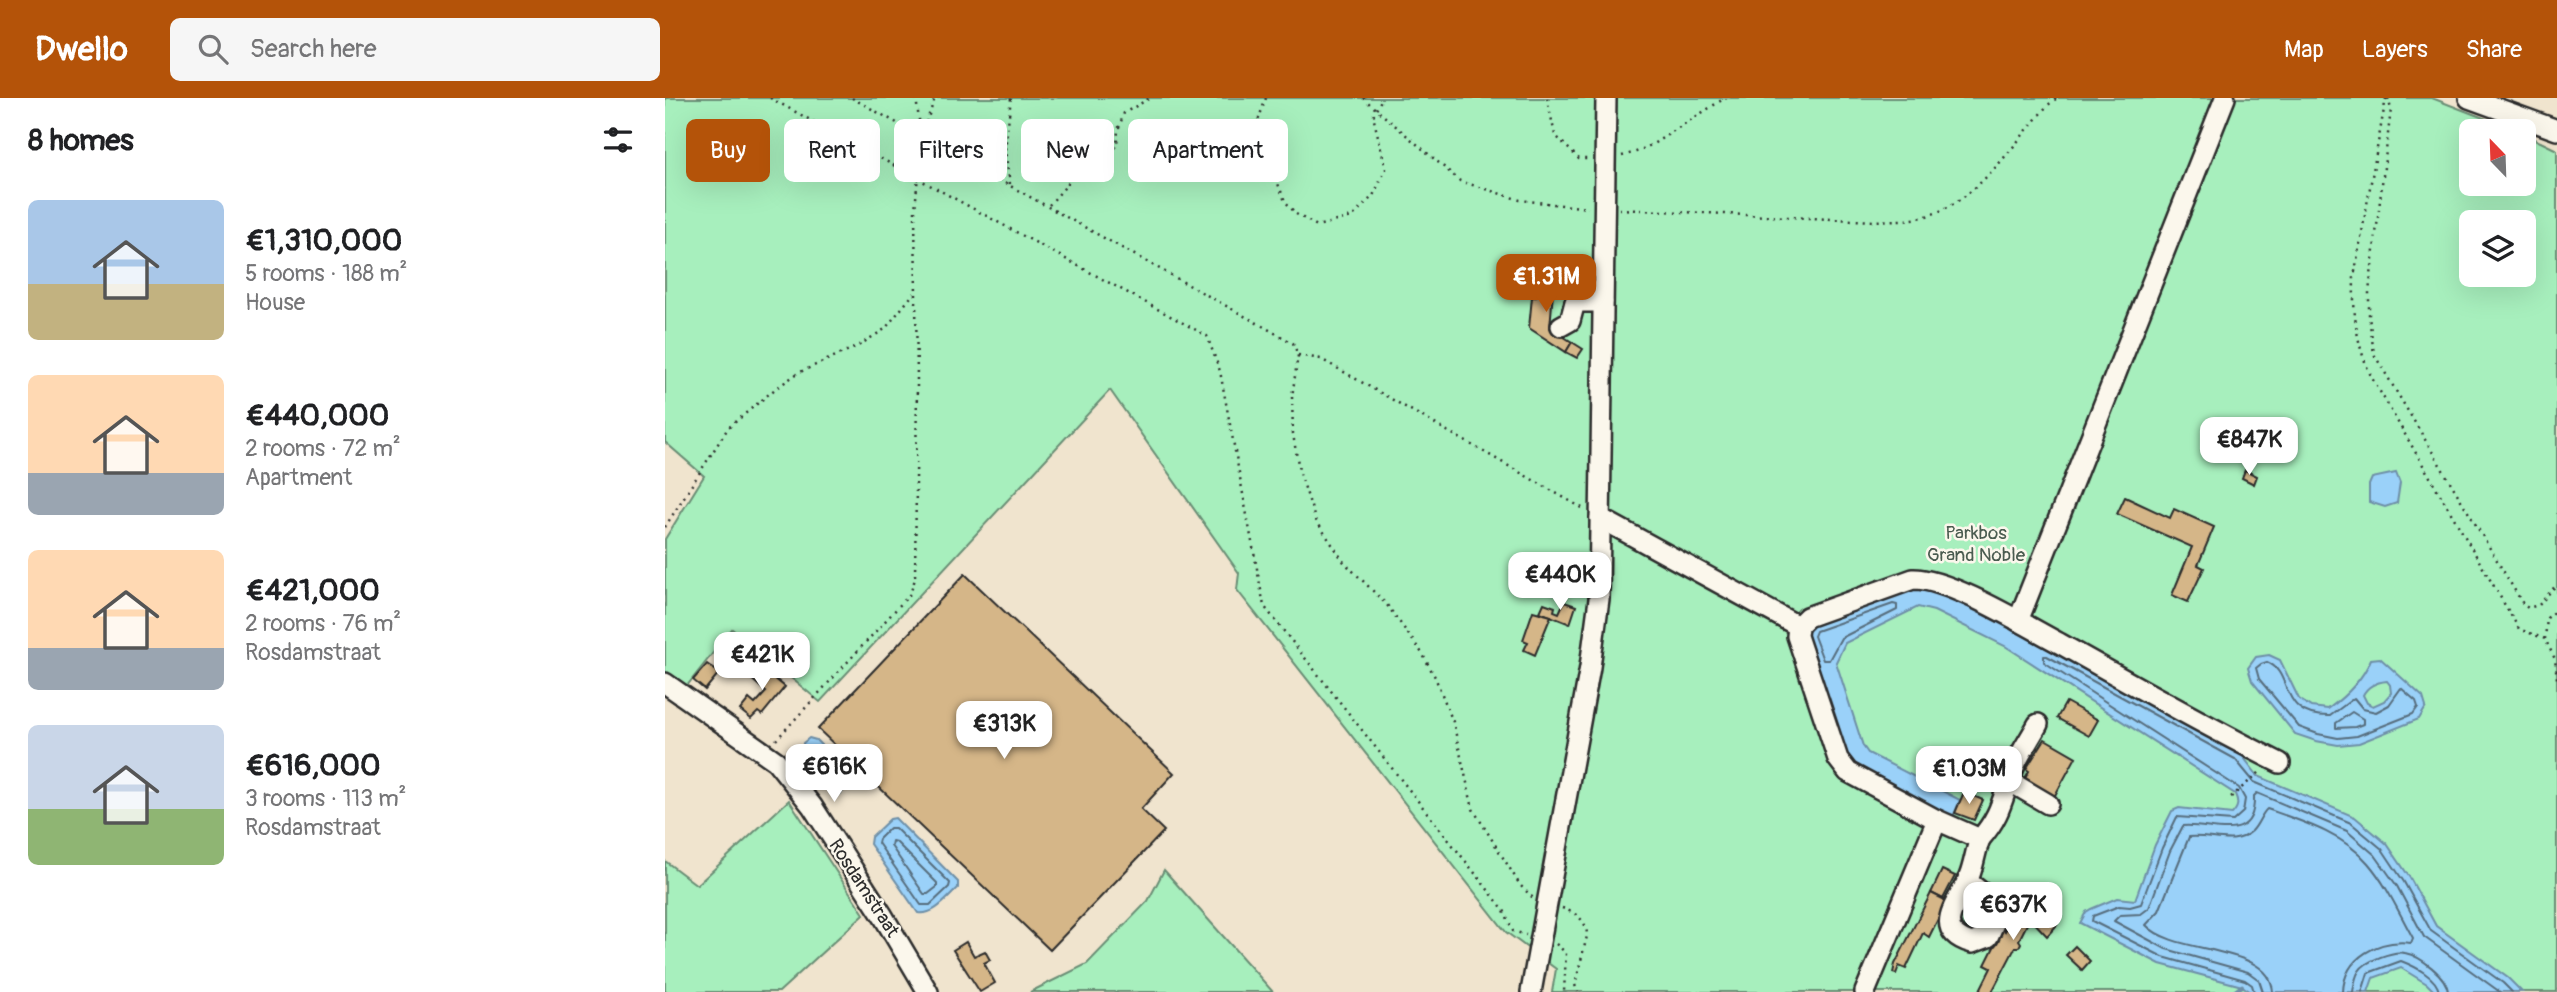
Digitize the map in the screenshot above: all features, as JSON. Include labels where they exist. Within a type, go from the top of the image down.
[{"type":"street","points":[[1531,992],[1590,667],[1599,599],[1606,98]]},
{"type":"street","points":[[2018,621],[2225,98]]},
{"type":"street","points":[[2469,98],[2557,130]]},
{"type":"street","points":[[1561,326],[1570,321],[1575,302],[1603,302]]},
{"type":"street","points":[[1600,518],[1798,626]]},
{"type":"street","points":[[1980,839],[1853,777],[1838,759],[1797,636],[1798,626],[1808,617],[1913,579],[1944,584],[2018,621],[2280,763]]},
{"type":"street","name":"Rosdamstraat","points":[[665,683],[776,761],[812,806],[928,992]]},
{"type":"street","points":[[1967,881],[1980,839],[2001,808],[2017,761],[2038,724]]},
{"type":"street","points":[[2009,781],[2047,804]]},
{"type":"street","points":[[1865,992],[1937,820]]},
{"type":"path","points":[[771,98],[894,165]]},
{"type":"path","points":[[852,98],[894,122]]},
{"type":"path","points":[[916,98],[919,119]]},
{"type":"path","points":[[927,119],[935,98]]},
{"type":"path","points":[[1010,184],[1005,150],[1011,98]]},
{"type":"path","points":[[1048,206],[1093,155],[1109,154],[1117,145],[1118,130],[1124,113],[1150,98]]},
{"type":"path","points":[[1266,98],[1258,121],[1270,164],[1285,201],[1296,214],[1317,226],[1352,217],[1373,196],[1386,169],[1373,116],[1383,98]]},
{"type":"path","points":[[1363,98],[1460,181],[1520,200],[1604,209],[1874,221],[1926,217],[1951,205],[1976,187],[2057,98]]},
{"type":"path","points":[[1547,98],[1555,135],[1565,147],[1579,159],[1605,160],[1636,152],[1725,98]]},
{"type":"path","points":[[2387,98],[2391,109],[2369,292],[2374,354],[2523,604],[2528,607],[2539,605],[2557,584]]},
{"type":"path","points":[[2387,98],[2354,277],[2353,305],[2358,344],[2372,378],[2519,629],[2545,639]]},
{"type":"path","points":[[765,753],[910,594],[915,579],[916,182]]},
{"type":"path","points":[[925,182],[1207,336],[1220,371],[1264,606],[1504,910],[1513,931],[1557,944],[1566,953],[1563,992]]},
{"type":"path","points":[[1006,182],[1293,343],[1298,355],[1292,397],[1293,434],[1302,481],[1315,519],[1344,562],[1387,606],[1422,653],[1453,722],[1473,809],[1520,886],[1535,900],[1572,912],[1584,922],[1587,928],[1575,985],[1578,992]]},
{"type":"path","points":[[665,527],[728,428],[775,388],[798,373],[858,346],[885,329],[915,291]]},
{"type":"path","points":[[1298,355],[1321,359],[1600,518]]},
{"type":"path","points":[[2557,611],[2547,618],[2545,639],[2555,659],[2557,680]]},
{"type":"path","points":[[2231,797],[2259,775]]},
{"type":"green space","name":"Parkbos Grand Noble","points":[[665,98],[2432,98],[2486,119],[2459,119],[2459,196],[2536,196],[2536,140],[2557,150],[2557,992],[1552,992],[1556,969],[1506,932],[1237,590],[1239,573],[1110,390],[820,702],[732,629],[686,687],[665,674],[665,539],[704,476],[665,442]]},
{"type":"green space","points":[[789,800],[864,914],[779,992],[665,992],[665,861],[697,885]]},
{"type":"green space","points":[[1164,870],[1273,992],[1030,992],[1087,964],[1148,901]]},
{"type":"water","points":[[2396,473],[2400,483],[2397,503],[2385,507],[2369,502],[2369,485],[2372,478]]},
{"type":"water","points":[[1915,588],[1941,593],[2241,754],[2258,776],[2355,817],[2387,844],[2410,878],[2436,926],[2508,978],[2522,992],[2435,992],[2401,968],[2373,978],[2368,992],[2251,992],[2242,986],[2160,964],[2080,923],[2086,912],[2117,898],[2135,900],[2155,845],[2172,811],[2179,808],[2232,814],[2237,805],[2235,794],[2005,646],[1934,611],[1918,607],[1845,643],[1836,662],[1863,746],[1868,753],[1960,800],[1953,817],[1855,765],[1847,755],[1806,635],[1807,631],[1813,625]]},
{"type":"water","points":[[2269,655],[2280,660],[2299,699],[2311,707],[2328,709],[2353,687],[2371,659],[2380,658],[2423,697],[2426,707],[2419,719],[2359,743],[2338,745],[2316,741],[2295,734],[2252,681],[2248,668],[2256,657]],"holes":[[[2387,681],[2391,693],[2384,701],[2373,706],[2367,703],[2363,695],[2370,686]]]},
{"type":"water","points":[[809,738],[816,740],[849,774],[852,782],[840,794],[822,779],[807,757],[803,743]]},
{"type":"water","points":[[895,818],[958,882],[958,888],[929,912],[918,913],[870,844],[871,837],[890,819]]},
{"type":"building","points":[[1538,277],[1554,279],[1550,328],[1572,342],[1566,352],[1529,328],[1532,297],[1536,297]]},
{"type":"building","points":[[1572,342],[1583,349],[1577,358],[1566,352]]},
{"type":"building","points":[[2245,470],[2257,476],[2254,484],[2242,478]]},
{"type":"building","points":[[2125,497],[2170,518],[2174,509],[2214,527],[2198,565],[2204,568],[2188,602],[2172,595],[2192,547],[2117,514]]},
{"type":"building","points":[[965,574],[1174,773],[1141,809],[1164,831],[1050,950],[818,729]]},
{"type":"building","points":[[1564,602],[1576,606],[1570,624],[1540,612],[1544,603],[1555,607],[1554,611],[1559,613]]},
{"type":"building","points":[[1533,611],[1551,616],[1535,655],[1524,650],[1528,642],[1523,640]]},
{"type":"building","points":[[707,664],[719,673],[705,690],[693,680]]},
{"type":"building","points":[[757,664],[785,687],[762,715],[758,712],[751,719],[740,710],[749,699],[755,704],[766,692],[747,675]]},
{"type":"building","points":[[2066,702],[2098,720],[2089,736],[2057,718]]},
{"type":"building","points":[[2045,739],[2076,757],[2053,799],[2023,782],[2029,771],[2026,769]]},
{"type":"building","points":[[1964,792],[1983,800],[1974,820],[1955,813]]},
{"type":"building","points":[[1942,870],[1955,876],[1943,899],[1931,893]]},
{"type":"building","points":[[1931,893],[1947,901],[1929,937],[1923,933],[1906,969],[1899,966],[1896,974],[1893,973],[1895,964]]},
{"type":"building","points":[[2038,905],[2057,925],[2047,936],[2030,918],[2019,940],[2019,947],[2015,948],[1992,992],[1979,992],[1991,968],[1985,965],[2018,906],[2030,913],[2033,906],[2035,908]]},
{"type":"building","points":[[966,942],[974,956],[985,951],[990,960],[984,963],[995,983],[980,992],[953,950]]},
{"type":"building","points":[[2075,946],[2090,961],[2082,970],[2066,955]]},
{"type":"waterway","points":[[2234,992],[2242,986]]}]
